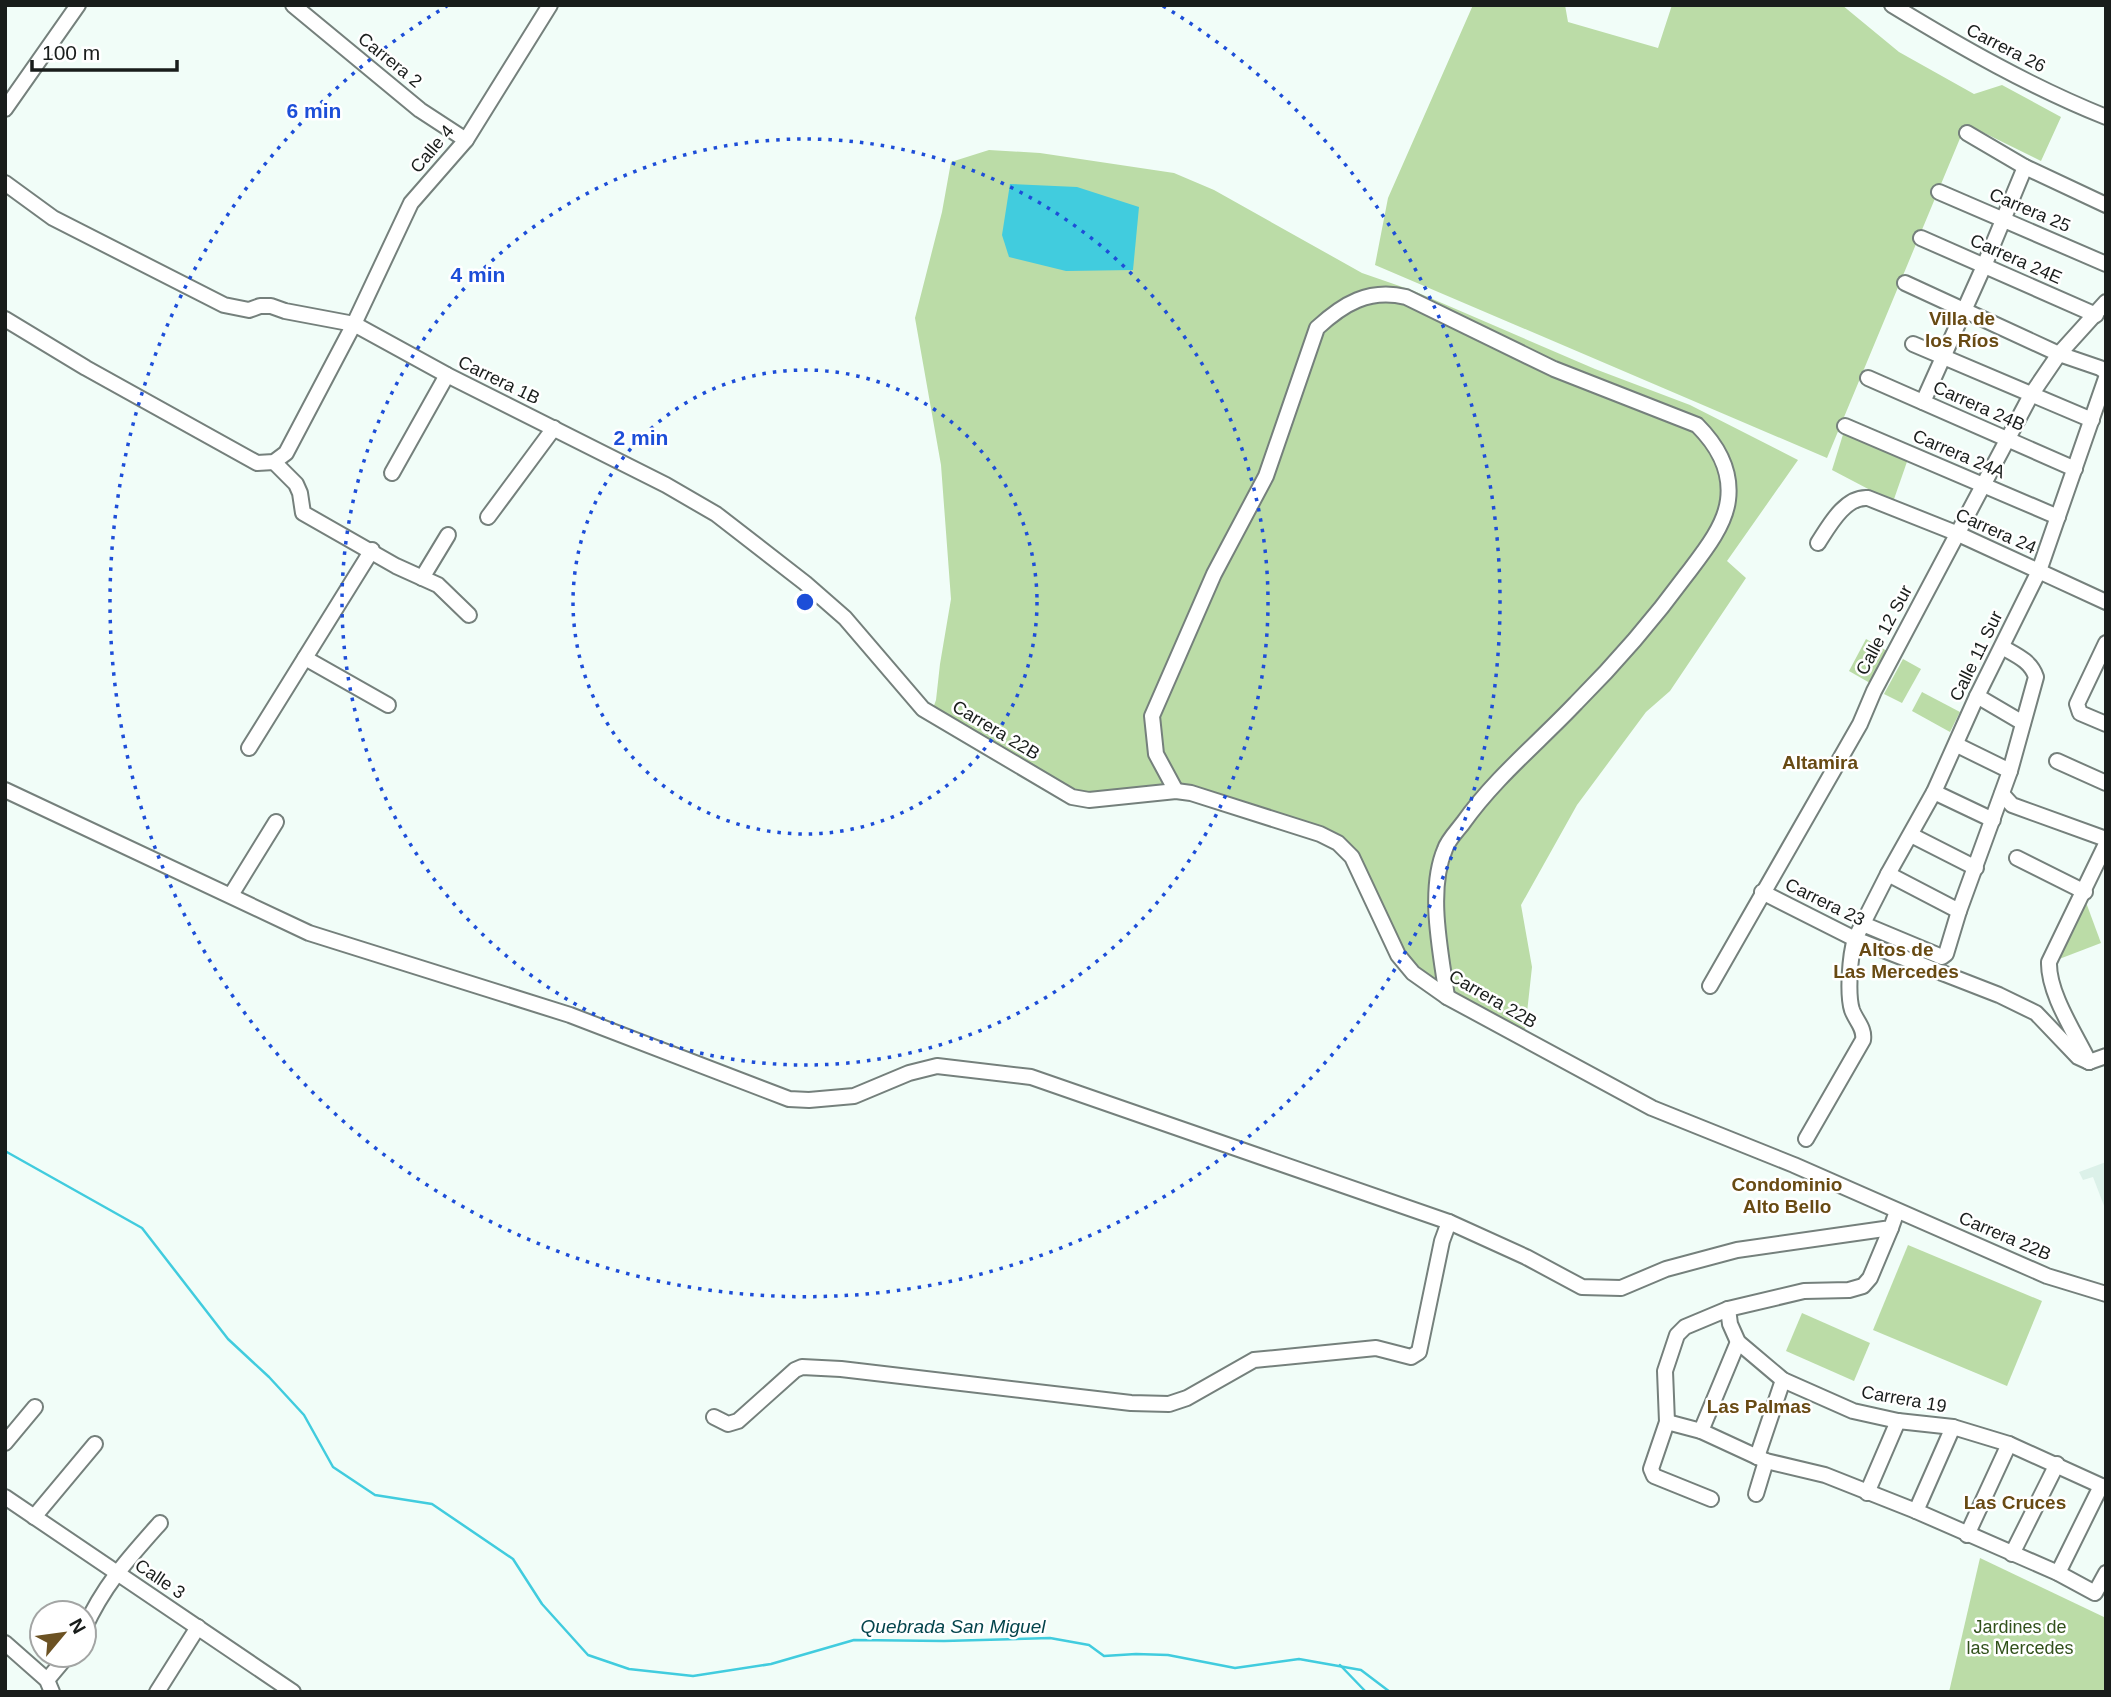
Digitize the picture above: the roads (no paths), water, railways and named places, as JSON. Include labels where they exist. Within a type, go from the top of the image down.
[{"type":"street","points":[[5,109],[78,5]]},
{"type":"street","name":"Carrera 2","points":[[293,5],[421,110],[466,140]]},
{"type":"street","name":"Calle 4","points":[[274,463],[286,453],[354,324],[411,204],[466,140],[550,5]]},
{"type":"street","name":"Carrera 26","points":[[1892,5],[1954,43],[2106,117]]},
{"type":"street","points":[[1968,133],[2025,167],[2106,205]]},
{"type":"street","points":[[1923,402],[2025,167]]},
{"type":"street","name":"Carrera 1B","points":[[5,183],[53,218],[224,305],[249,310],[271,306],[354,324],[447,375],[666,485],[716,514],[760,546],[845,618],[923,709]]},
{"type":"street","name":"Carrera 25","points":[[1939,192],[2106,264]]},
{"type":"street","name":"Carrera 24E","points":[[1921,238],[2096,315]]},
{"type":"street","points":[[1905,283],[2105,373]]},
{"type":"street","points":[[1176,791],[1156,754],[1152,716],[1214,575],[1266,476],[1317,328],[1334,312],[1370,295],[1406,297],[1554,369],[1697,425],[1712,439],[1726,468],[1728,499],[1721,521],[1668,600],[1578,702],[1481,797],[1445,848],[1437,876],[1437,900],[1439,940],[1447,997]]},
{"type":"street","name":"Calle 12 Sur","points":[[1710,986],[1860,724],[1874,691],[1956,533],[2031,395],[2059,354],[2106,302]]},
{"type":"street","points":[[5,319],[86,368],[257,463],[274,463],[296,484],[303,513],[396,566],[438,585],[469,615]]},
{"type":"street","points":[[1913,344],[2092,420]]},
{"type":"street","name":"Calle 11 Sur","points":[[1855,939],[1934,792],[1977,696],[2039,571],[2092,420],[2105,373]]},
{"type":"street","points":[[392,473],[447,375]]},
{"type":"street","name":"Carrera 24B","points":[[1868,378],[2075,469]]},
{"type":"street","name":"Carrera 24A","points":[[1845,426],[2058,517]]},
{"type":"street","points":[[488,517],[554,428]]},
{"type":"street","name":"Carrera 24","points":[[1818,543],[1840,513],[1855,500],[1868,498],[1956,533],[2106,602]]},
{"type":"street","points":[[422,578],[448,535]]},
{"type":"street","points":[[249,748],[372,550]]},
{"type":"street","points":[[2106,643],[2102,660],[2077,704],[2080,713],[2106,724]]},
{"type":"street","points":[[1863,924],[1945,956],[2010,771],[2036,677],[2034,668],[2027,661],[2002,646]]},
{"type":"street","points":[[305,658],[388,705]]},
{"type":"street","points":[[1977,696],[2023,723]]},
{"type":"street","name":"Carrera 22B","points":[[923,709],[1072,797],[1089,800],[1176,791],[1191,793],[1320,834],[1338,843],[1352,857],[1398,955],[1413,973],[1447,997],[1652,1108],[1794,1165],[2047,1276],[2106,1294]]},
{"type":"street","points":[[1957,745],[2010,771]]},
{"type":"street","points":[[2057,761],[2106,783]]},
{"type":"street","points":[[5,790],[309,933],[570,1015],[789,1099],[854,1096],[909,1073],[937,1066],[1031,1077],[1449,1222],[1526,1257],[1581,1287],[1621,1288],[1666,1269],[1737,1251],[1891,1228]]},
{"type":"street","points":[[1934,792],[1993,820]]},
{"type":"street","points":[[2002,794],[2012,805],[2106,842],[2102,861],[2049,961],[2049,976],[2054,993],[2089,1062],[2106,1056]]},
{"type":"street","points":[[231,895],[276,822]]},
{"type":"street","points":[[1911,835],[1976,868]]},
{"type":"street","points":[[2017,858],[2084,892]]},
{"type":"street","points":[[1888,874],[1959,911]]},
{"type":"street","name":"Carrera 23","points":[[1762,892],[1855,939],[1999,995],[2036,1013],[2078,1057],[2089,1062]]},
{"type":"street","points":[[1806,1139],[1863,1040],[1864,1034],[1853,1011],[1851,999],[1852,949],[1855,939]]},
{"type":"street","points":[[1711,1499],[1652,1473],[1651,1469],[1667,1422],[1665,1371],[1677,1335],[1685,1327],[1728,1309],[1804,1291],[1849,1290],[1863,1286],[1870,1278],[1897,1211]]},
{"type":"street","points":[[714,1417],[728,1424],[738,1421],[789,1375],[802,1367],[841,1369],[1131,1403],[1169,1404],[1187,1398],[1254,1360],[1376,1348],[1411,1357],[1419,1352],[1449,1222]]},
{"type":"street","points":[[1701,1431],[1738,1342],[1730,1324],[1728,1309]]},
{"type":"street","name":"Carrera 19","points":[[1738,1342],[1783,1380],[1853,1411],[1898,1422],[1953,1427],[2009,1444],[2103,1487]]},
{"type":"street","points":[[1756,1494],[1762,1459],[1783,1380]]},
{"type":"street","points":[[5,1443],[36,1406]]},
{"type":"street","points":[[1667,1422],[1701,1431],[1762,1459],[1825,1475],[1916,1511],[2058,1573],[2095,1593],[2106,1573]]},
{"type":"street","points":[[1867,1493],[1898,1422]]},
{"type":"street","points":[[1916,1511],[1953,1427]]},
{"type":"street","points":[[34,1517],[95,1444]]},
{"type":"street","points":[[1967,1535],[2009,1444]]},
{"type":"street","points":[[2012,1554],[2057,1464]]},
{"type":"street","points":[[2058,1573],[2103,1487]]},
{"type":"street","name":"Calle 3","points":[[5,1497],[293,1692]]},
{"type":"street","points":[[98,1601],[116,1572],[160,1523]]},
{"type":"street","points":[[157,1692],[198,1627]]},
{"type":"street","points":[[5,1643],[50,1686],[60,1669]]},
{"type":"water","points":[[1010,184],[1077,187],[1139,207],[1133,270],[1066,271],[1009,257],[1002,235]]},
{"type":"waterway","name":"Quebrada San Miguel","points":[[5,1151],[142,1228],[228,1339],[269,1377],[304,1415],[333,1467],[375,1495],[432,1504],[513,1559],[542,1604],[588,1655],[629,1669],[693,1676],[771,1664],[854,1640],[1050,1638],[1089,1645],[1104,1656],[1168,1655],[1235,1668],[1299,1659],[1361,1670],[1390,1692]]},
{"type":"waterway","points":[[1340,1665],[1366,1692]]},
{"type":"district","name":"Villa de los Ríos","points":[[1962,329]]},
{"type":"district","name":"Altamira","points":[[1820,762]]},
{"type":"district","name":"Altos de Las Mercedes","points":[[1896,960]]},
{"type":"district","name":"Condominio Alto Bello","points":[[1787,1195]]},
{"type":"district","name":"Las Palmas","points":[[1759,1406]]},
{"type":"district","name":"Las Cruces","points":[[2015,1502]]},
{"type":"park label","name":"Jardines de las Mercedes","points":[[2020,1637]]}]
